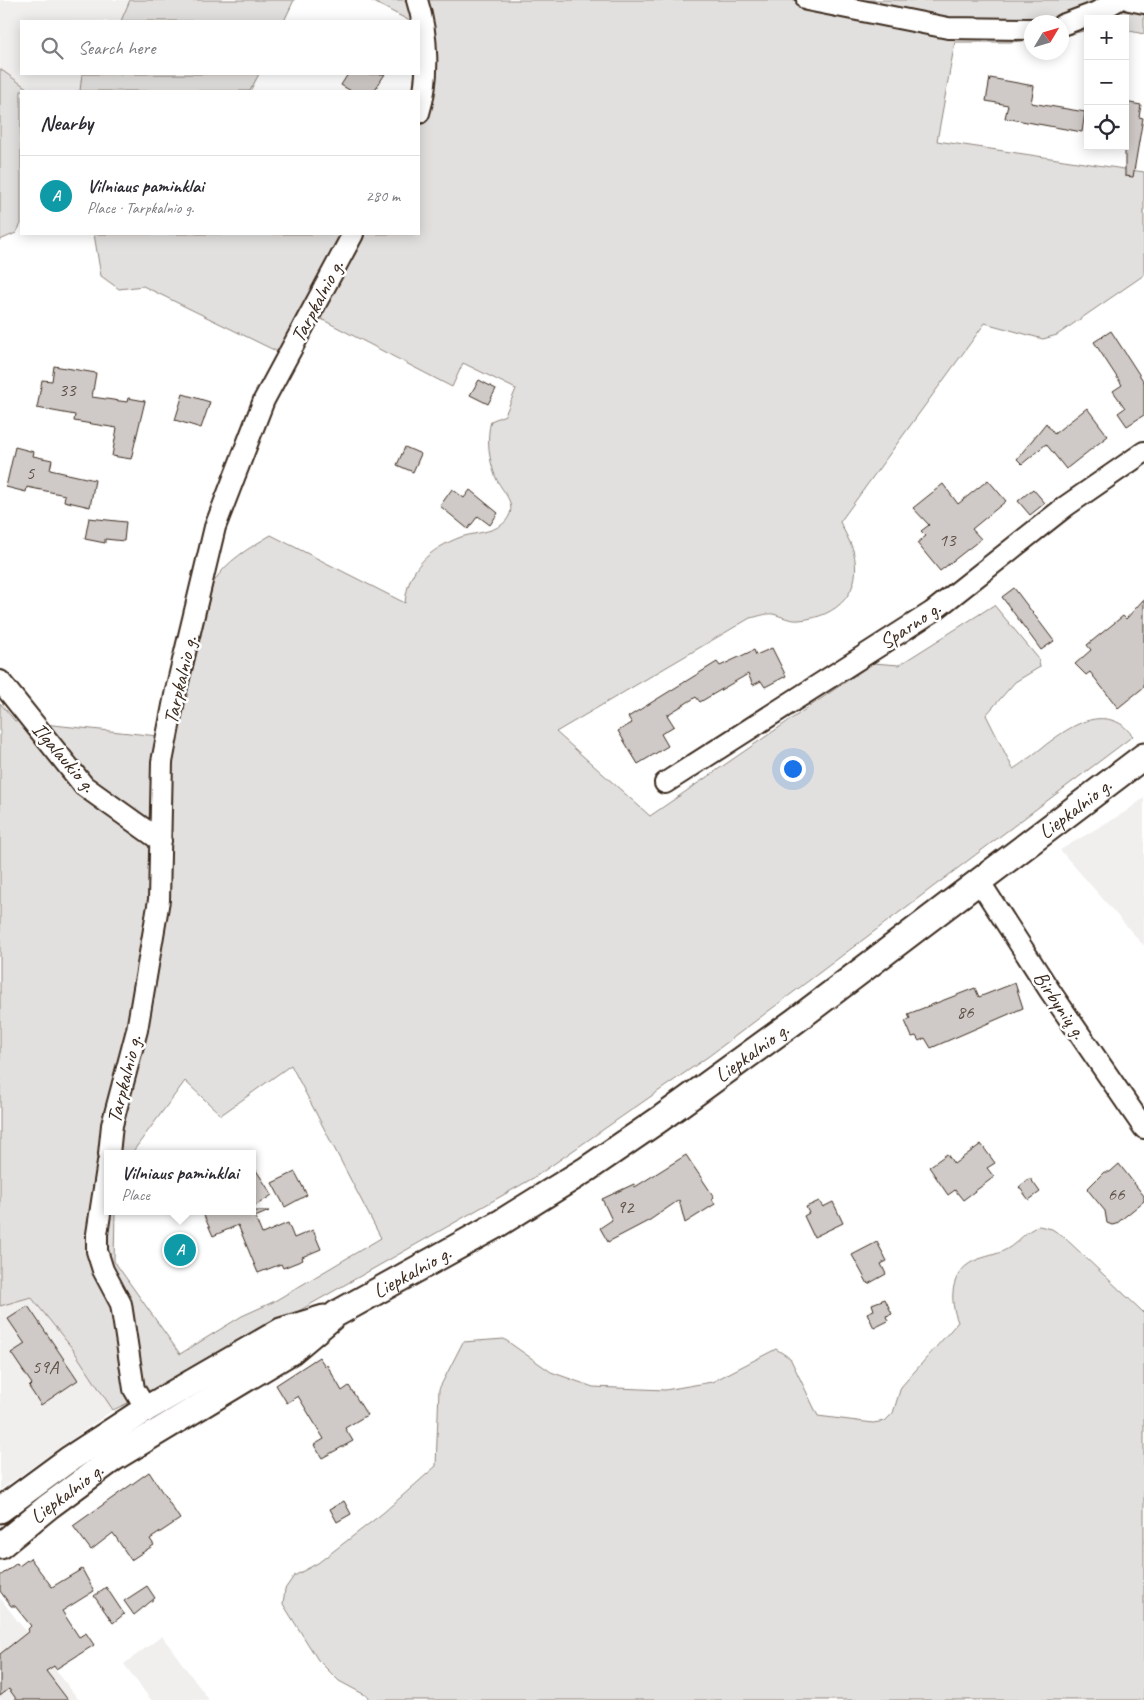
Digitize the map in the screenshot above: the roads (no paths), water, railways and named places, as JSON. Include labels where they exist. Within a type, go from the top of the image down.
[{"type":"main road","name":"Liepkalnio g.","points":[[0,1546],[49,1506],[114,1458],[292,1350],[336,1314],[500,1223],[587,1170],[788,1026],[1144,756]]},
{"type":"main road","name":"Liepkalnio g.","points":[[0,1510],[74,1455],[146,1409],[281,1331],[336,1314]]},
{"type":"street","points":[[417,0],[421,12],[426,66],[426,91],[420,109]]},
{"type":"street","points":[[807,0],[948,28],[1024,29]]},
{"type":"street","points":[[1069,22],[1097,12],[1118,0]]},
{"type":"street","points":[[1129,0],[1144,3]]},
{"type":"street","name":"Tarpkalnio g.","points":[[109,1150],[112,1125],[137,1030],[159,900],[162,762],[176,690],[215,527],[264,400],[352,235]]},
{"type":"street","name":"Sparno g.","points":[[666,783],[932,612],[1066,506],[1144,452]]},
{"type":"street","name":"Ilgalaukio g.","points":[[0,681],[84,786],[161,841]]},
{"type":"street","name":"Birbynių g.","points":[[979,881],[1056,999],[1144,1128]]},
{"type":"street","points":[[104,1188],[97,1234],[97,1251],[103,1270],[121,1304],[134,1389],[146,1409]]},
{"type":"place","name":"Vilniaus paminklai","points":[[180,1250]]}]
